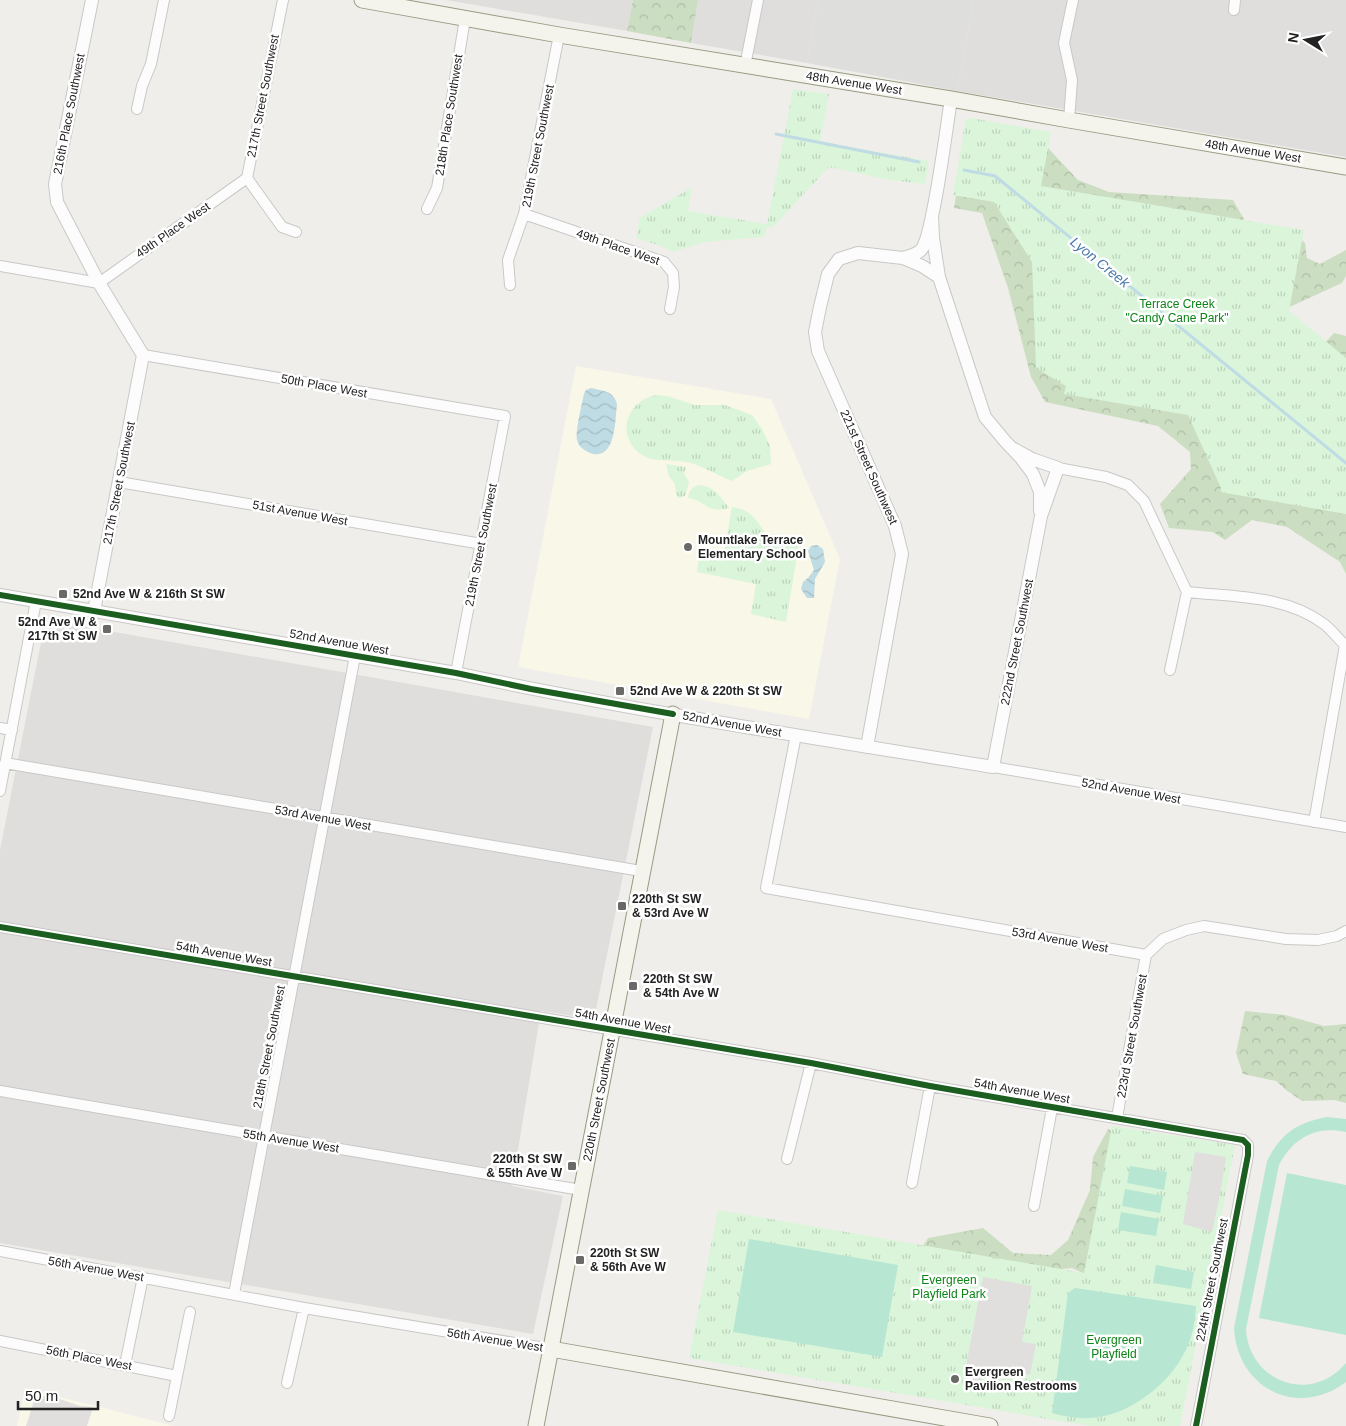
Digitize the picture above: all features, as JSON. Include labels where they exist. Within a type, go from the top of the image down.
[{"type":"main road","name":"48th Avenue West","points":[[362,0],[559,35],[951,99],[1346,167]]},
{"type":"main road","name":"220th Street Southwest","points":[[536,1426],[613,1031],[641,872],[659,792],[673,714]]},
{"type":"main road","name":"56th Avenue West","points":[[551,1349],[949,1423],[990,1426]]},
{"type":"street","name":"216th Place Southwest","points":[[92,0],[55,184],[57,202],[99,283],[143,355]]},
{"type":"street","points":[[137,109],[142,86],[151,64],[164,0]]},
{"type":"street","name":"217th Street Southwest","points":[[247,178],[283,0]]},
{"type":"street","points":[[745,66],[758,0]]},
{"type":"street","points":[[1069,120],[1072,80],[1064,44],[1073,0]]},
{"type":"street","name":"218th Place Southwest","points":[[427,209],[437,188],[465,19]]},
{"type":"street","name":"219th Street Southwest","points":[[510,285],[508,260],[524,214],[559,35]]},
{"type":"street","points":[[903,258],[917,254],[922,249],[932,215],[951,99]]},
{"type":"street","name":"49th Place West","points":[[99,283],[247,178]]},
{"type":"street","points":[[247,178],[282,227],[296,232]]},
{"type":"street","name":"49th Place West","points":[[524,214],[664,262],[673,273],[674,287],[670,309]]},
{"type":"street","name":"222nd Street Southwest","points":[[932,215],[933,238],[939,276],[985,417],[1033,474],[1040,492],[1041,516]]},
{"type":"street","name":"221st Street Southwest","points":[[867,747],[902,554],[895,526],[818,351],[815,332],[828,274],[839,259],[858,253],[903,258],[939,276]]},
{"type":"street","points":[[0,266],[99,283]]},
{"type":"street","name":"217th Street Southwest","points":[[94,611],[143,355]]},
{"type":"street","name":"50th Place West","points":[[143,355],[505,416]]},
{"type":"street","name":"219th Street Southwest","points":[[456,674],[505,416]]},
{"type":"street","name":"222nd Street Southwest","points":[[993,767],[1041,516],[1058,468],[1032,459],[1012,448]]},
{"type":"street","points":[[1058,468],[1106,477],[1128,485],[1144,501],[1187,592],[1170,670]]},
{"type":"street","name":"51st Avenue West","points":[[119,482],[482,544]]},
{"type":"street","points":[[1187,592],[1277,601],[1302,611],[1324,624],[1346,645],[1314,822]]},
{"type":"street","name":"52nd Avenue West","points":[[0,595],[355,656],[673,714],[1346,827]]},
{"type":"street","points":[[0,791],[36,602]]},
{"type":"street","name":"218th Street Southwest","points":[[234,1294],[355,656]]},
{"type":"street","points":[[0,728],[12,730]]},
{"type":"street","name":"53rd Avenue West","points":[[796,735],[766,888],[1146,955]]},
{"type":"street","name":"53rd Avenue West","points":[[5,763],[641,872]]},
{"type":"street","points":[[1146,955],[1163,939],[1186,930],[1204,926],[1286,939],[1318,940],[1337,936],[1346,931]]},
{"type":"street","name":"54th Avenue West","points":[[0,927],[812,1063],[1052,1108],[1243,1140]]},
{"type":"street","name":"223rd Street Southwest","points":[[1117,1118],[1146,955]]},
{"type":"street","points":[[787,1159],[812,1063]]},
{"type":"street","points":[[912,1183],[930,1086]]},
{"type":"street","name":"55th Avenue West","points":[[0,1091],[581,1190]]},
{"type":"street","points":[[1034,1206],[1052,1108]]},
{"type":"street","name":"224th Street Southwest","points":[[1196,1426],[1248,1155],[1248,1145],[1243,1140]]},
{"type":"street","name":"56th Avenue West","points":[[1,1254],[143,1277],[304,1308],[551,1349]]},
{"type":"street","points":[[125,1366],[143,1277]]},
{"type":"street","points":[[287,1383],[304,1308]]},
{"type":"street","points":[[169,1416],[190,1312]]},
{"type":"street","name":"56th Place West","points":[[0,1341],[177,1376]]},
{"type":"shaded area","points":[[446,0],[633,0],[627,31]]},
{"type":"shaded area","points":[[698,0],[818,0],[807,63],[691,43]]},
{"type":"shaded area","points":[[818,0],[974,0],[957,91],[807,63]]},
{"type":"shaded area","points":[[974,0],[1346,0],[1346,157],[957,91]]},
{"type":"shaded area","name":"Mountlake Terrace Elementary School","points":[[576,366],[771,399],[840,559],[809,719],[518,667]]},
{"type":"shaded area","points":[[47,620],[653,727],[594,1019],[541,1011],[512,1186],[563,1196],[533,1334],[0,1243],[0,850],[45,622]]},
{"type":"shaded area","points":[[1195,1152],[1226,1157],[1212,1232],[1183,1224]]},
{"type":"shaded area","points":[[983,1277],[1032,1286],[1022,1342],[1036,1344],[1030,1375],[984,1366],[980,1385],[963,1382]]},
{"type":"shaded area","points":[[25,1388],[174,1426],[17,1426]]},
{"type":"shaded area","points":[[44,1396],[54,1397],[80,1406],[93,1407],[87,1426],[26,1426],[35,1398],[41,1399]]},
{"type":"green space","points":[[633,0],[698,0],[691,43],[627,31]]},
{"type":"green space","points":[[793,89],[829,94],[820,142],[929,161],[925,184],[890,180],[829,167],[773,227],[766,228],[764,237],[705,242],[673,252],[636,238],[640,218],[692,187],[688,211],[767,224]]},
{"type":"green space","name":"Terrace Creek \"Candy Cane Park\"","points":[[971,118],[1051,132],[1041,186],[1304,230],[1289,311],[1346,358],[1346,514],[1220,492],[1221,488],[1188,415],[1064,394],[1066,386],[1036,368],[1032,262],[994,202],[953,195],[965,123],[967,119]]},
{"type":"green space","name":"Terrace Creek \"Candy Cane Park\"","points":[[967,123],[1033,132],[1078,180],[1109,192],[1233,200],[1249,228],[1292,232],[1305,243],[1307,258],[1320,264],[1346,250],[1346,276],[1342,283],[1272,315],[1315,353],[1334,333],[1346,336],[1346,574],[1340,562],[1287,527],[1252,520],[1225,540],[1213,532],[1169,528],[1160,504],[1191,469],[1190,452],[1158,426],[1045,402],[1031,377],[1008,288],[982,213],[954,208]]},
{"type":"green space","points":[[656,395],[667,396],[695,405],[725,405],[752,415],[762,429],[770,446],[771,464],[747,471],[732,481],[694,464],[646,457],[635,449],[628,438],[628,418],[639,402]]},
{"type":"green space","points":[[666,464],[686,467],[684,474],[689,482],[685,496],[679,498],[676,495],[675,484],[669,476]]},
{"type":"green space","points":[[698,485],[708,487],[729,508],[710,508],[699,501],[688,498],[691,490]]},
{"type":"green space","points":[[732,507],[748,512],[765,533],[800,538],[786,622],[751,614],[756,584],[697,572],[700,549],[724,553]]},
{"type":"green space","points":[[1245,1011],[1285,1015],[1324,1026],[1346,1024],[1346,1103],[1334,1100],[1302,1101],[1276,1081],[1243,1074],[1236,1053]]},
{"type":"green space","points":[[1327,1117],[1346,1119],[1346,1132],[1325,1130],[1306,1136],[1291,1147],[1279,1165],[1246,1329],[1250,1347],[1258,1363],[1270,1374],[1284,1382],[1300,1385],[1316,1383],[1332,1376],[1346,1363],[1346,1382],[1327,1393],[1308,1398],[1290,1397],[1273,1391],[1258,1381],[1246,1367],[1238,1349],[1234,1328],[1267,1161],[1278,1143],[1291,1130],[1307,1122]]},
{"type":"green space","name":"Evergreen Playfield","points":[[1112,1126],[1235,1145],[1180,1426],[1090,1426],[689,1358],[718,1210],[1084,1273]]},
{"type":"green space","points":[[1108,1129],[1129,1140],[1093,1278],[1072,1268],[1035,1272],[915,1259],[928,1238],[983,1228],[1013,1253],[1051,1255],[1068,1240],[1090,1190],[1093,1157]]},
{"type":"green space","points":[[1130,1166],[1167,1172],[1164,1190],[1127,1183]]},
{"type":"green space","points":[[1287,1173],[1346,1185],[1346,1335],[1259,1318]]},
{"type":"green space","points":[[1125,1189],[1163,1196],[1160,1213],[1122,1206]]},
{"type":"green space","points":[[1121,1212],[1159,1219],[1156,1236],[1118,1230]]},
{"type":"green space","points":[[749,1239],[898,1265],[882,1357],[733,1332]]},
{"type":"green space","points":[[1156,1265],[1194,1272],[1191,1289],[1153,1283]]},
{"type":"green space","points":[[1075,1288],[1196,1306],[1191,1339],[1175,1368],[1155,1390],[1143,1399],[1103,1416],[1079,1418],[1052,1413],[1068,1293]]},
{"type":"water","points":[[591,388],[611,394],[617,404],[612,438],[605,451],[599,454],[590,453],[579,445],[577,440],[584,394],[586,390]]},
{"type":"water","points":[[817,545],[823,549],[825,562],[815,579],[814,598],[807,598],[801,589],[803,582],[814,570],[808,551],[811,546]]},
{"type":"waterway","name":"Lyon Creek","points":[[776,134],[919,162]]},
{"type":"waterway","name":"Lyon Creek","points":[[964,170],[995,176],[1346,463]]},
{"type":"cycle path","points":[[0,595],[456,673],[531,689],[673,714]]},
{"type":"cycle path","points":[[0,927],[811,1063],[930,1086],[1243,1140],[1248,1145],[1248,1155],[1196,1426]]},
{"type":"place","name":"Mountlake Terrace Elementary School","points":[[688,547]]},
{"type":"place","name":"52nd Ave W & 216th St SW","points":[[63,594]]},
{"type":"place","name":"52nd Ave W & 217th St SW","points":[[107,629]]},
{"type":"place","name":"52nd Ave W & 220th St SW","points":[[620,691]]},
{"type":"place","name":"220th St SW & 53rd Ave W","points":[[622,906]]},
{"type":"place","name":"220th St SW & 54th Ave W","points":[[633,986]]},
{"type":"place","name":"220th St SW & 55th Ave W","points":[[572,1166]]},
{"type":"place","name":"220th St SW & 56th Ave W","points":[[580,1260]]},
{"type":"place","name":"Evergreen Pavilion Restrooms","points":[[955,1379]]},
{"type":"park label","name":"Evergreen Playfield Park","points":[[949,1287]]}]
